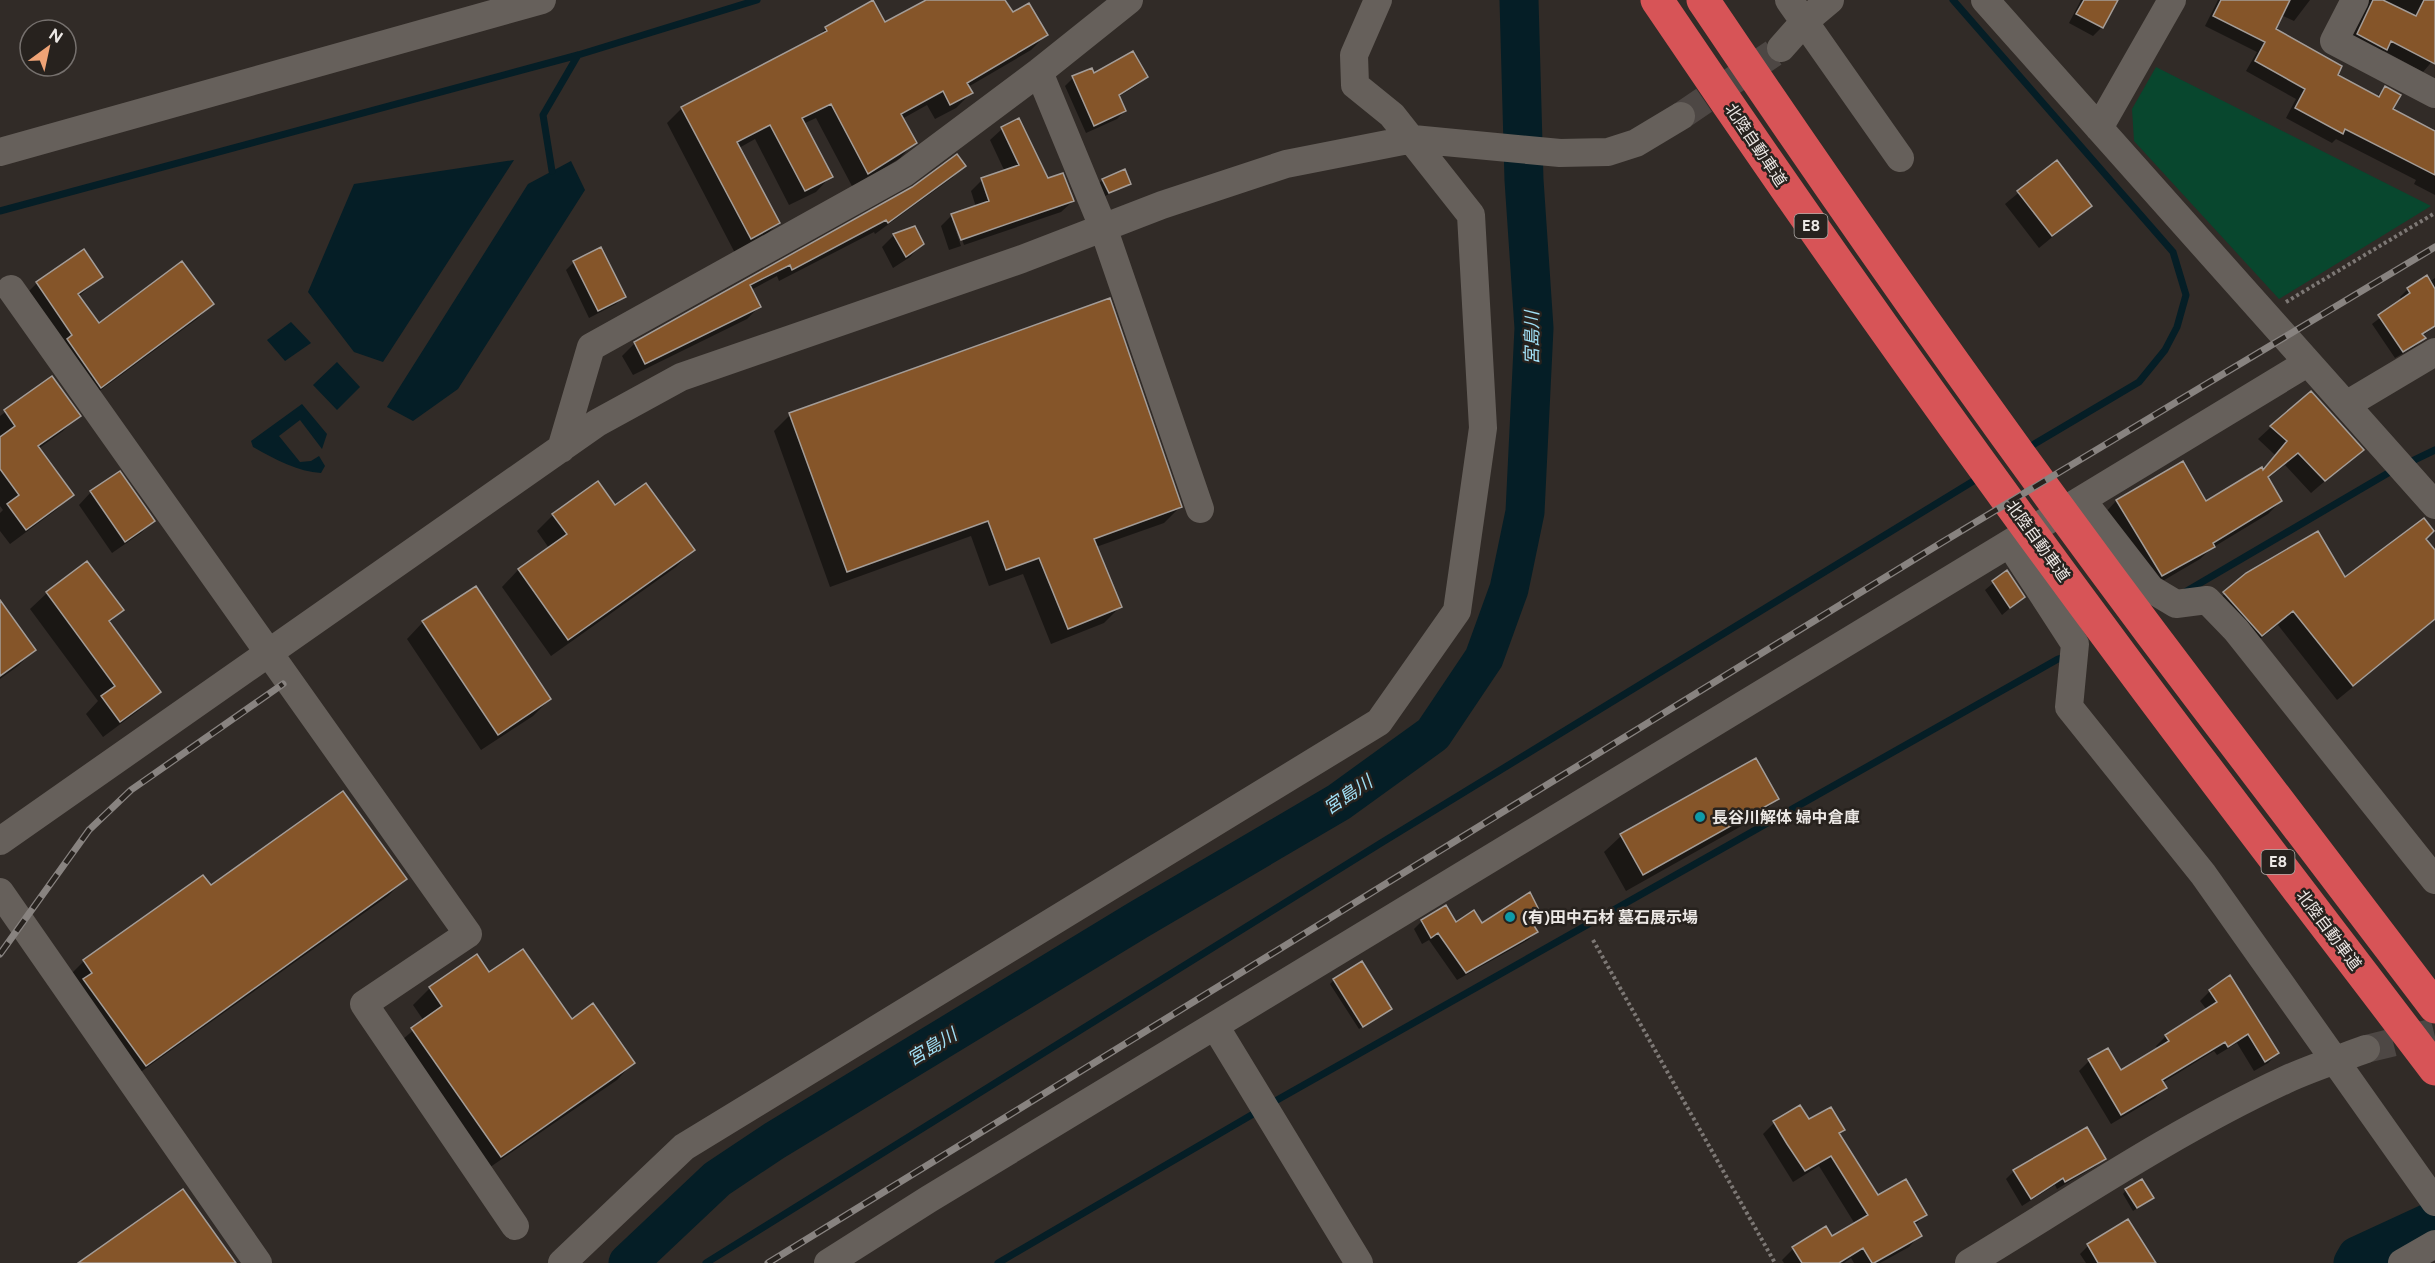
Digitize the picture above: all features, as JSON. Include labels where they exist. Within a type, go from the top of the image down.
[{"type":"highway","name":"北陸自動車道","points":[[1657,0],[1837,263],[1970,448],[2121,655],[2435,1069]]},
{"type":"highway","name":"E8","points":[[1702,0],[2000,428],[2150,632],[2435,1007]]},
{"type":"street","points":[[0,152],[542,0]]},
{"type":"street","points":[[561,449],[591,347],[904,173],[1039,72],[1129,0]]},
{"type":"street","points":[[562,1263],[684,1147],[1379,722],[1457,611],[1483,428],[1471,215],[1392,115],[1355,85],[1354,55],[1378,0]]},
{"type":"street","points":[[1781,48],[1797,11],[1830,0]]},
{"type":"street","points":[[1985,0],[2307,363],[2346,405],[2424,476],[2435,505]]},
{"type":"street","points":[[2355,0],[2334,41],[2435,94]]},
{"type":"street","points":[[2099,128],[2162,3]]},
{"type":"street","points":[[1797,11],[1900,158]]},
{"type":"street","points":[[1039,72],[1103,228],[1200,509]]},
{"type":"street","points":[[0,841],[597,423],[681,377],[1022,259],[1162,205],[1286,164],[1413,139],[1560,153],[1608,152],[1636,143],[1681,116]]},
{"type":"street","points":[[11,289],[468,934],[364,1004],[515,1226]]},
{"type":"street","points":[[2346,405],[2435,352]]},
{"type":"street","points":[[828,1263],[929,1199],[2307,363]]},
{"type":"street","points":[[2082,500],[2151,589],[2176,604],[2207,600],[2236,630],[2435,880]]},
{"type":"street","points":[[2010,544],[2075,644],[2069,707],[2203,874],[2334,1061],[2431,1189]]},
{"type":"street","points":[[0,892],[258,1263]]},
{"type":"street","points":[[1215,1026],[1359,1263]]},
{"type":"street","points":[[1969,1263],[2138,1160],[2245,1100],[2287,1079],[2366,1049]]},
{"type":"street","points":[[2402,1263],[2435,1244]]},
{"type":"path","points":[[2266,315],[2435,213]]},
{"type":"path","points":[[1593,940],[1775,1263]]},
{"type":"green space","points":[[2156,67],[2431,206],[2279,299],[2134,141],[2132,109]]},
{"type":"water","points":[[514,160],[383,362],[354,352],[308,292],[354,184]]},
{"type":"water","points":[[571,161],[585,190],[458,389],[413,421],[387,407],[528,184]]},
{"type":"water","points":[[291,322],[311,343],[285,361],[267,340]]},
{"type":"water","points":[[337,362],[360,387],[337,410],[313,385]]},
{"type":"water","points":[[302,404],[327,434],[322,449],[300,420],[279,436],[300,462],[311,461],[319,456],[325,466],[321,473],[304,470],[278,460],[253,447],[251,441]]},
{"type":"building","points":[[873,0],[885,22],[926,0],[1005,0],[1013,12],[1029,3],[1048,35],[967,83],[973,93],[950,105],[943,91],[901,114],[917,143],[868,174],[831,104],[802,118],[833,177],[805,191],[770,125],[737,142],[780,223],[751,239],[681,107],[827,31],[825,27]]},
{"type":"building","points":[[2084,0],[2118,0],[2103,28],[2076,14]]},
{"type":"building","points":[[2221,0],[2290,0],[2276,29],[2342,66],[2338,75],[2379,97],[2385,86],[2401,95],[2393,109],[2435,131],[2435,175],[2345,129],[2343,134],[2295,108],[2305,89],[2255,61],[2265,42],[2213,16]]},
{"type":"building","points":[[2373,0],[2383,0],[2416,16],[2424,0],[2435,0],[2435,64],[2391,41],[2387,50],[2357,34]]},
{"type":"building","points":[[1133,51],[1148,77],[1119,95],[1126,111],[1094,126],[1072,76],[1092,68],[1094,73]]},
{"type":"building","points":[[1019,118],[1048,178],[1063,173],[1074,201],[961,240],[951,214],[989,201],[981,178],[1019,165],[1001,127]]},
{"type":"building","points":[[957,154],[966,166],[888,223],[886,220],[792,270],[790,265],[750,285],[761,307],[645,364],[634,342],[912,187]]},
{"type":"building","points":[[2057,160],[2092,206],[2052,236],[2017,191]]},
{"type":"building","points":[[1125,169],[1131,184],[1109,193],[1102,179]]},
{"type":"building","points":[[915,226],[924,244],[906,257],[893,234]]},
{"type":"building","points":[[601,247],[626,297],[598,311],[573,261]]},
{"type":"building","points":[[84,249],[103,277],[78,294],[99,323],[182,261],[214,304],[101,388],[67,339],[72,335],[36,282]]},
{"type":"building","points":[[2427,275],[2435,289],[2435,326],[2422,334],[2426,338],[2403,352],[2378,315],[2410,293],[2407,288]]},
{"type":"building","points":[[1110,298],[1182,507],[1094,539],[1122,607],[1068,629],[1039,558],[1006,570],[988,521],[847,572],[789,413]]},
{"type":"building","points":[[52,376],[81,416],[38,446],[74,495],[26,530],[7,504],[19,495],[0,469],[0,437],[15,426],[4,410]]},
{"type":"building","points":[[2311,391],[2364,450],[2325,481],[2298,453],[2268,477],[2282,501],[2213,543],[2215,547],[2162,576],[2116,500],[2183,461],[2206,501],[2262,467],[2263,470],[2287,441],[2270,426]]},
{"type":"building","points":[[120,471],[155,521],[125,542],[90,491]]},
{"type":"building","points":[[598,481],[615,505],[646,483],[695,550],[568,640],[518,569],[567,534],[552,514]]},
{"type":"building","points":[[2424,518],[2434,531],[2426,539],[2435,550],[2435,619],[2353,686],[2293,611],[2262,636],[2223,592],[2246,573],[2318,531],[2345,577]]},
{"type":"building","points":[[87,561],[124,610],[109,621],[161,692],[120,722],[101,696],[115,686],[46,592]]},
{"type":"building","points":[[2007,570],[2025,597],[2010,608],[1992,581]]},
{"type":"building","points":[[476,586],[551,699],[498,735],[422,621]]},
{"type":"building","points":[[0,600],[36,650],[0,676]]},
{"type":"building","name":"長谷川解体 婦中倉庫","points":[[1756,758],[1779,799],[1643,875],[1620,834]]},
{"type":"building","points":[[343,791],[407,879],[146,1066],[83,979],[92,973],[83,960],[203,875],[211,885]]},
{"type":"building","name":"(有)田中石材 墓石展示場","points":[[1530,892],[1539,910],[1528,916],[1538,932],[1466,973],[1438,933],[1431,938],[1421,920],[1446,905],[1456,922],[1474,910],[1482,923]]},
{"type":"building","points":[[523,949],[572,1019],[593,1003],[635,1063],[501,1157],[411,1028],[442,1006],[429,987],[477,954],[489,972]]},
{"type":"building","points":[[1362,961],[1392,1009],[1363,1027],[1333,979]]},
{"type":"building","points":[[2230,975],[2279,1053],[2265,1062],[2248,1034],[2228,1047],[2225,1042],[2162,1080],[2167,1088],[2121,1115],[2088,1059],[2108,1048],[2121,1070],[2169,1041],[2165,1035],[2217,1002],[2209,990]]},
{"type":"building","points":[[1800,1105],[1809,1119],[1831,1107],[1845,1130],[1839,1133],[1878,1195],[1906,1179],[1927,1215],[1914,1222],[1922,1236],[1874,1263],[1863,1248],[1839,1263],[1802,1263],[1792,1247],[1826,1226],[1832,1236],[1868,1215],[1831,1156],[1805,1171],[1787,1144],[1773,1121]]},
{"type":"building","points":[[2087,1127],[2106,1159],[2065,1182],[2063,1178],[2031,1199],[2013,1170]]},
{"type":"building","points":[[2142,1179],[2154,1198],[2137,1208],[2125,1189]]},
{"type":"building","points":[[183,1189],[236,1263],[78,1263]]},
{"type":"building","points":[[2128,1219],[2156,1263],[2098,1263],[2087,1244]]},
{"type":"waterway","points":[[0,211],[578,55],[757,0]]},
{"type":"waterway","name":"宮島川","points":[[628,1263],[717,1179],[774,1141],[1138,920],[1339,802],[1433,734],[1484,658],[1509,589],[1525,512],[1534,328],[1524,180],[1519,0]]},
{"type":"waterway","points":[[1953,0],[2173,252],[2186,295],[2177,327],[2165,350],[2139,382],[2026,449]]},
{"type":"waterway","points":[[552,171],[543,115],[578,55]]},
{"type":"waterway","points":[[2408,463],[2435,450]]},
{"type":"waterway","points":[[2185,592],[2395,469]]},
{"type":"waterway","points":[[706,1263],[1381,843],[1980,477]]},
{"type":"waterway","points":[[1270,1104],[2058,659],[2068,656]]},
{"type":"waterway","points":[[998,1263],[1260,1110]]},
{"type":"waterway","points":[[2353,1263],[2357,1256],[2435,1220]]},
{"type":"waterway","points":[[2339,1263],[2357,1256]]},
{"type":"tunnel","points":[[1681,116],[1781,48]]},
{"type":"tunnel","points":[[2366,1049],[2435,1032]]},
{"type":"railway","points":[[768,1263],[1941,543],[2435,247]]},
{"type":"railway","points":[[0,954],[89,830],[131,790],[283,684]]},
{"type":"place","name":"長谷川解体 婦中倉庫","points":[[1700,817]]},
{"type":"place","name":"(有)田中石材 墓石展示場","points":[[1510,917]]}]
